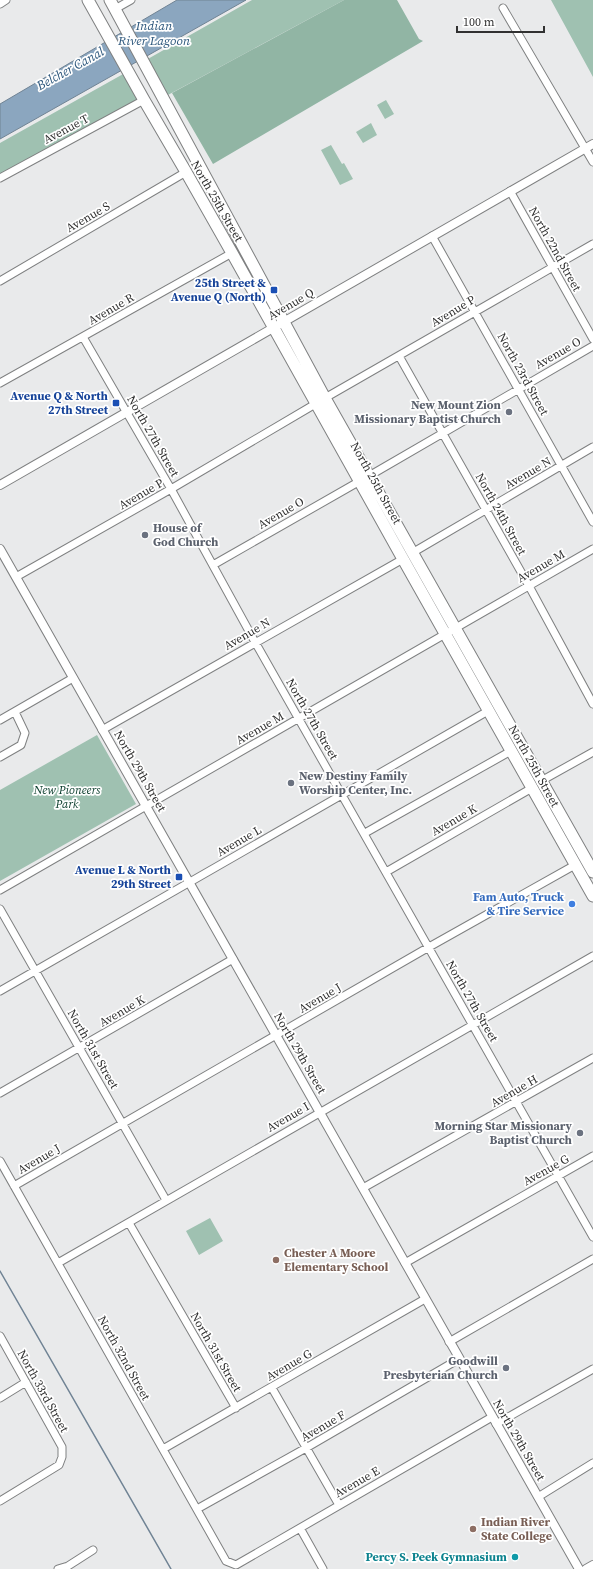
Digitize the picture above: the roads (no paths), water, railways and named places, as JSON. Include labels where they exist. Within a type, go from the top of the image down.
[{"type":"main road","name":"North 25th Street","points":[[88,0],[274,328],[321,401],[364,478],[412,553],[488,711],[511,751],[536,785],[593,872]]},
{"type":"main road","name":"North 25th Street","points":[[113,4],[284,322],[321,401],[325,418],[333,424],[359,470],[363,474],[403,559],[450,631],[536,785],[575,865],[593,896]]},
{"type":"main road","points":[[144,100],[156,102],[170,110]]},
{"type":"main road","points":[[495,723],[504,728],[536,785]]},
{"type":"street","points":[[0,4],[6,0]]},
{"type":"street","points":[[113,4],[131,0]]},
{"type":"street","points":[[503,8],[593,162]]},
{"type":"street","name":"Avenue T","points":[[0,178],[144,100]]},
{"type":"street","name":"Avenue Q","points":[[0,485],[593,144]]},
{"type":"street","name":"Avenue S","points":[[0,281],[186,172]]},
{"type":"street","name":"North 22nd Street","points":[[510,191],[593,339]]},
{"type":"street","name":"North 23rd Street","points":[[432,236],[593,522]]},
{"type":"street","name":"Avenue P","points":[[16,577],[171,489],[552,266],[593,244]]},
{"type":"street","name":"Avenue R","points":[[0,383],[232,253]]},
{"type":"street","name":"North 27th Street","points":[[83,337],[171,489],[255,642],[593,1237]]},
{"type":"street","name":"Avenue O","points":[[212,565],[593,346]]},
{"type":"street","name":"North 24th Street","points":[[399,356],[529,586],[593,704]]},
{"type":"street","name":"Avenue N","points":[[412,553],[593,447]]},
{"type":"street","name":"Avenue M","points":[[0,890],[593,549]]},
{"type":"street","name":"North 29th Street","points":[[0,550],[579,1569]]},
{"type":"street","name":"Avenue N","points":[[102,730],[403,559]]},
{"type":"street","points":[[0,720],[73,678]]},
{"type":"street","name":"Avenue L","points":[[0,991],[488,711]]},
{"type":"street","points":[[0,757],[21,745],[25,733],[15,712]]},
{"type":"street","points":[[364,834],[511,751]]},
{"type":"street","name":"Avenue K","points":[[386,872],[593,752]]},
{"type":"street","name":"Avenue J","points":[[14,1186],[277,1036],[429,947],[575,865]]},
{"type":"street","name":"North 31st Street","points":[[0,909],[166,1200]]},
{"type":"street","name":"Avenue I","points":[[58,1263],[593,956]]},
{"type":"street","name":"Avenue K","points":[[0,1093],[233,959]]},
{"type":"street","name":"Avenue H","points":[[363,1188],[593,1058]]},
{"type":"street","name":"Avenue G","points":[[405,1263],[593,1156]]},
{"type":"street","name":"North 32nd Street","points":[[0,1161],[226,1560],[232,1564]]},
{"type":"street","name":"North 31st Street","points":[[129,1223],[236,1408]]},
{"type":"street","points":[[449,1342],[593,1259]]},
{"type":"street","name":"Avenue G","points":[[163,1449],[272,1388],[425,1299]]},
{"type":"street","name":"North 33rd Street","points":[[0,1336],[62,1447],[62,1457],[59,1465],[0,1501]]},
{"type":"street","name":"Avenue F","points":[[197,1509],[306,1448],[459,1359]]},
{"type":"street","name":"Avenue E","points":[[232,1564],[236,1565],[339,1505],[593,1369]]},
{"type":"street","points":[[0,1398],[26,1382]]},
{"type":"street","points":[[272,1388],[339,1505]]},
{"type":"street","points":[[538,1498],[593,1463]]},
{"type":"street","points":[[300,1528],[324,1569]]},
{"type":"street","points":[[58,1569],[68,1566],[93,1550]]},
{"type":"street","points":[[586,1569],[593,1565]]},
{"type":"water","name":"Indian River Lagoon","points":[[177,0],[246,0],[0,139],[0,104]]},
{"type":"waterway","points":[[0,1271],[171,1569]]},
{"type":"place","name":"25th Street & Avenue Q (North)","points":[[274,290]]},
{"type":"place","name":"Avenue Q & North 27th Street","points":[[116,403]]},
{"type":"place","name":"New Mount Zion Missionary Baptist Church","points":[[509,412]]},
{"type":"place","name":"House of God Church","points":[[145,535]]},
{"type":"place","name":"New Destiny Family Worship Center, Inc.","points":[[291,783]]},
{"type":"place","name":"Avenue L & North 29th Street","points":[[179,877]]},
{"type":"place","name":"Fam Auto, Truck & Tire Service","points":[[572,904]]},
{"type":"place","name":"Morning Star Missionary Baptist Church","points":[[580,1133]]},
{"type":"place","name":"Chester A Moore Elementary School","points":[[276,1260]]},
{"type":"place","name":"Goodwill Presbyterian Church","points":[[506,1368]]},
{"type":"place","name":"Indian River State College","points":[[473,1529]]},
{"type":"place","name":"Percy S. Peek Gymnasium","points":[[515,1557]]},
{"type":"water label","name":"Belcher Canal","points":[[70,68]]},
{"type":"park label","name":"New Pioneers Park","points":[[67,797]]}]
